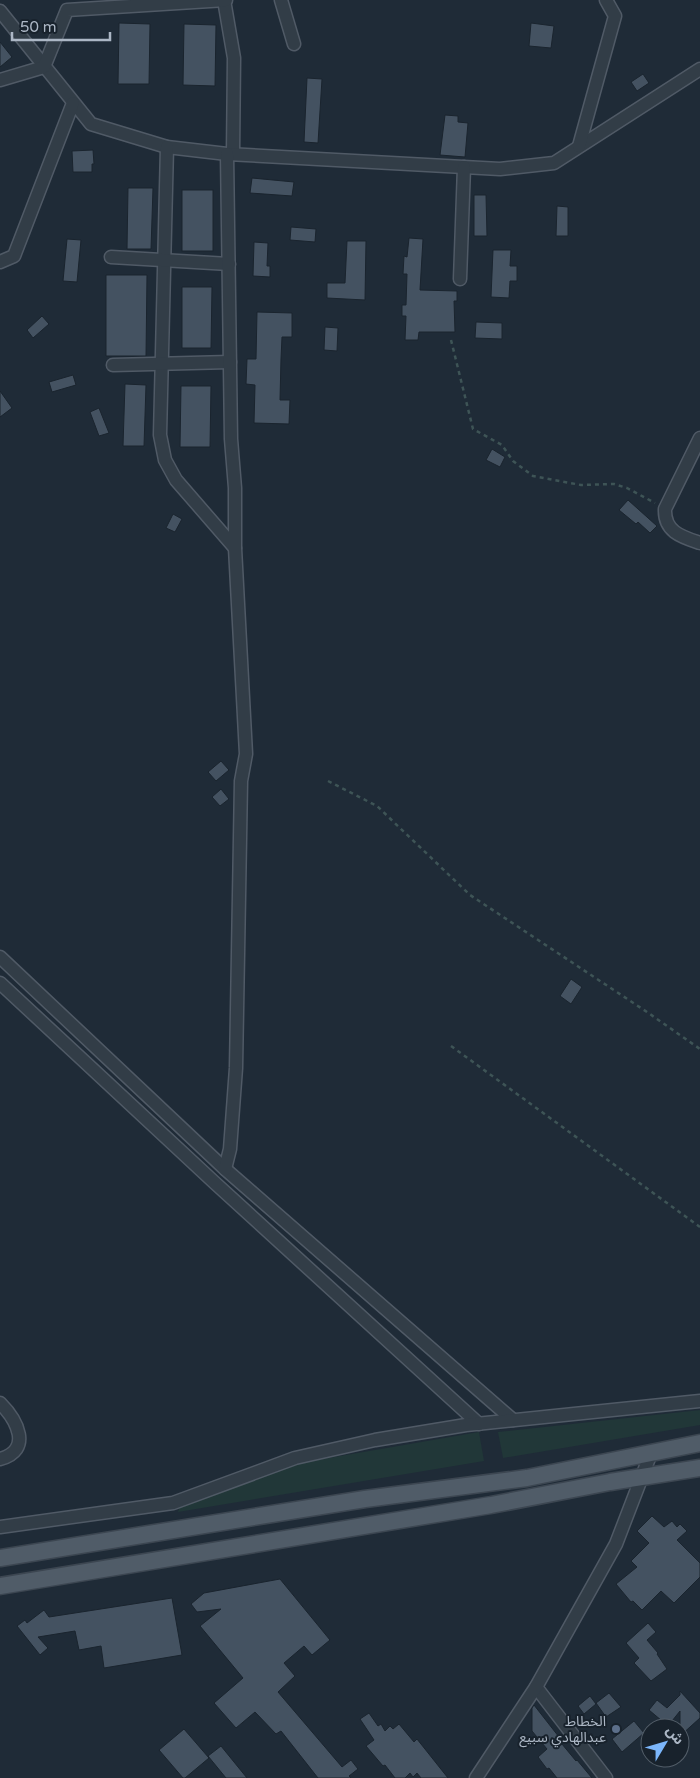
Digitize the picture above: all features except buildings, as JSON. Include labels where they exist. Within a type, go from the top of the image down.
[{"type":"main road","points":[[0,1558],[365,1499],[527,1478],[700,1443]]},
{"type":"main road","points":[[0,1586],[491,1505],[700,1468]]},
{"type":"street","points":[[44,67],[69,5],[225,0],[234,58],[230,154],[229,264],[231,439],[235,488],[235,548],[246,754],[241,781],[236,1068],[230,1149],[225,1169]]},
{"type":"street","points":[[281,0],[294,44]]},
{"type":"street","points":[[579,146],[615,16],[606,0]]},
{"type":"street","points":[[0,11],[91,124],[167,147],[230,154],[500,169],[554,163],[700,69]]},
{"type":"street","points":[[0,80],[44,67]]},
{"type":"street","points":[[0,262],[14,256],[73,103]]},
{"type":"street","points":[[167,147],[160,435],[165,460],[176,480],[235,548]]},
{"type":"street","points":[[460,280],[464,167]]},
{"type":"street","points":[[111,256],[229,264]]},
{"type":"street","points":[[113,365],[230,362]]},
{"type":"street","points":[[700,438],[665,509],[664,518],[677,535],[700,543]]},
{"type":"street","points":[[0,957],[225,1169],[513,1420]]},
{"type":"street","points":[[0,983],[215,1183],[479,1424]]},
{"type":"street","points":[[0,1527],[173,1503],[295,1458],[375,1440],[479,1424],[700,1401]]},
{"type":"street","points":[[0,1404],[12,1418],[20,1439],[18,1448],[13,1453],[0,1459]]},
{"type":"street","points":[[476,1778],[536,1687],[616,1544],[651,1453]]},
{"type":"street","points":[[536,1687],[606,1778]]},
{"type":"path","points":[[450,340],[474,429],[502,445],[513,461],[533,476],[581,485],[614,484],[627,488],[643,495],[665,509]]},
{"type":"path","points":[[328,781],[377,806],[470,895],[700,1049]]},
{"type":"path","points":[[451,1046],[700,1227]]},
{"type":"green space","points":[[700,1410],[700,1425],[503,1458],[498,1432]]},
{"type":"green space","points":[[479,1432],[484,1461],[178,1512],[180,1506],[300,1463]]},
{"type":"place","name":"الخطاط عبدالهادي سبيع","points":[[616,1729]]}]
